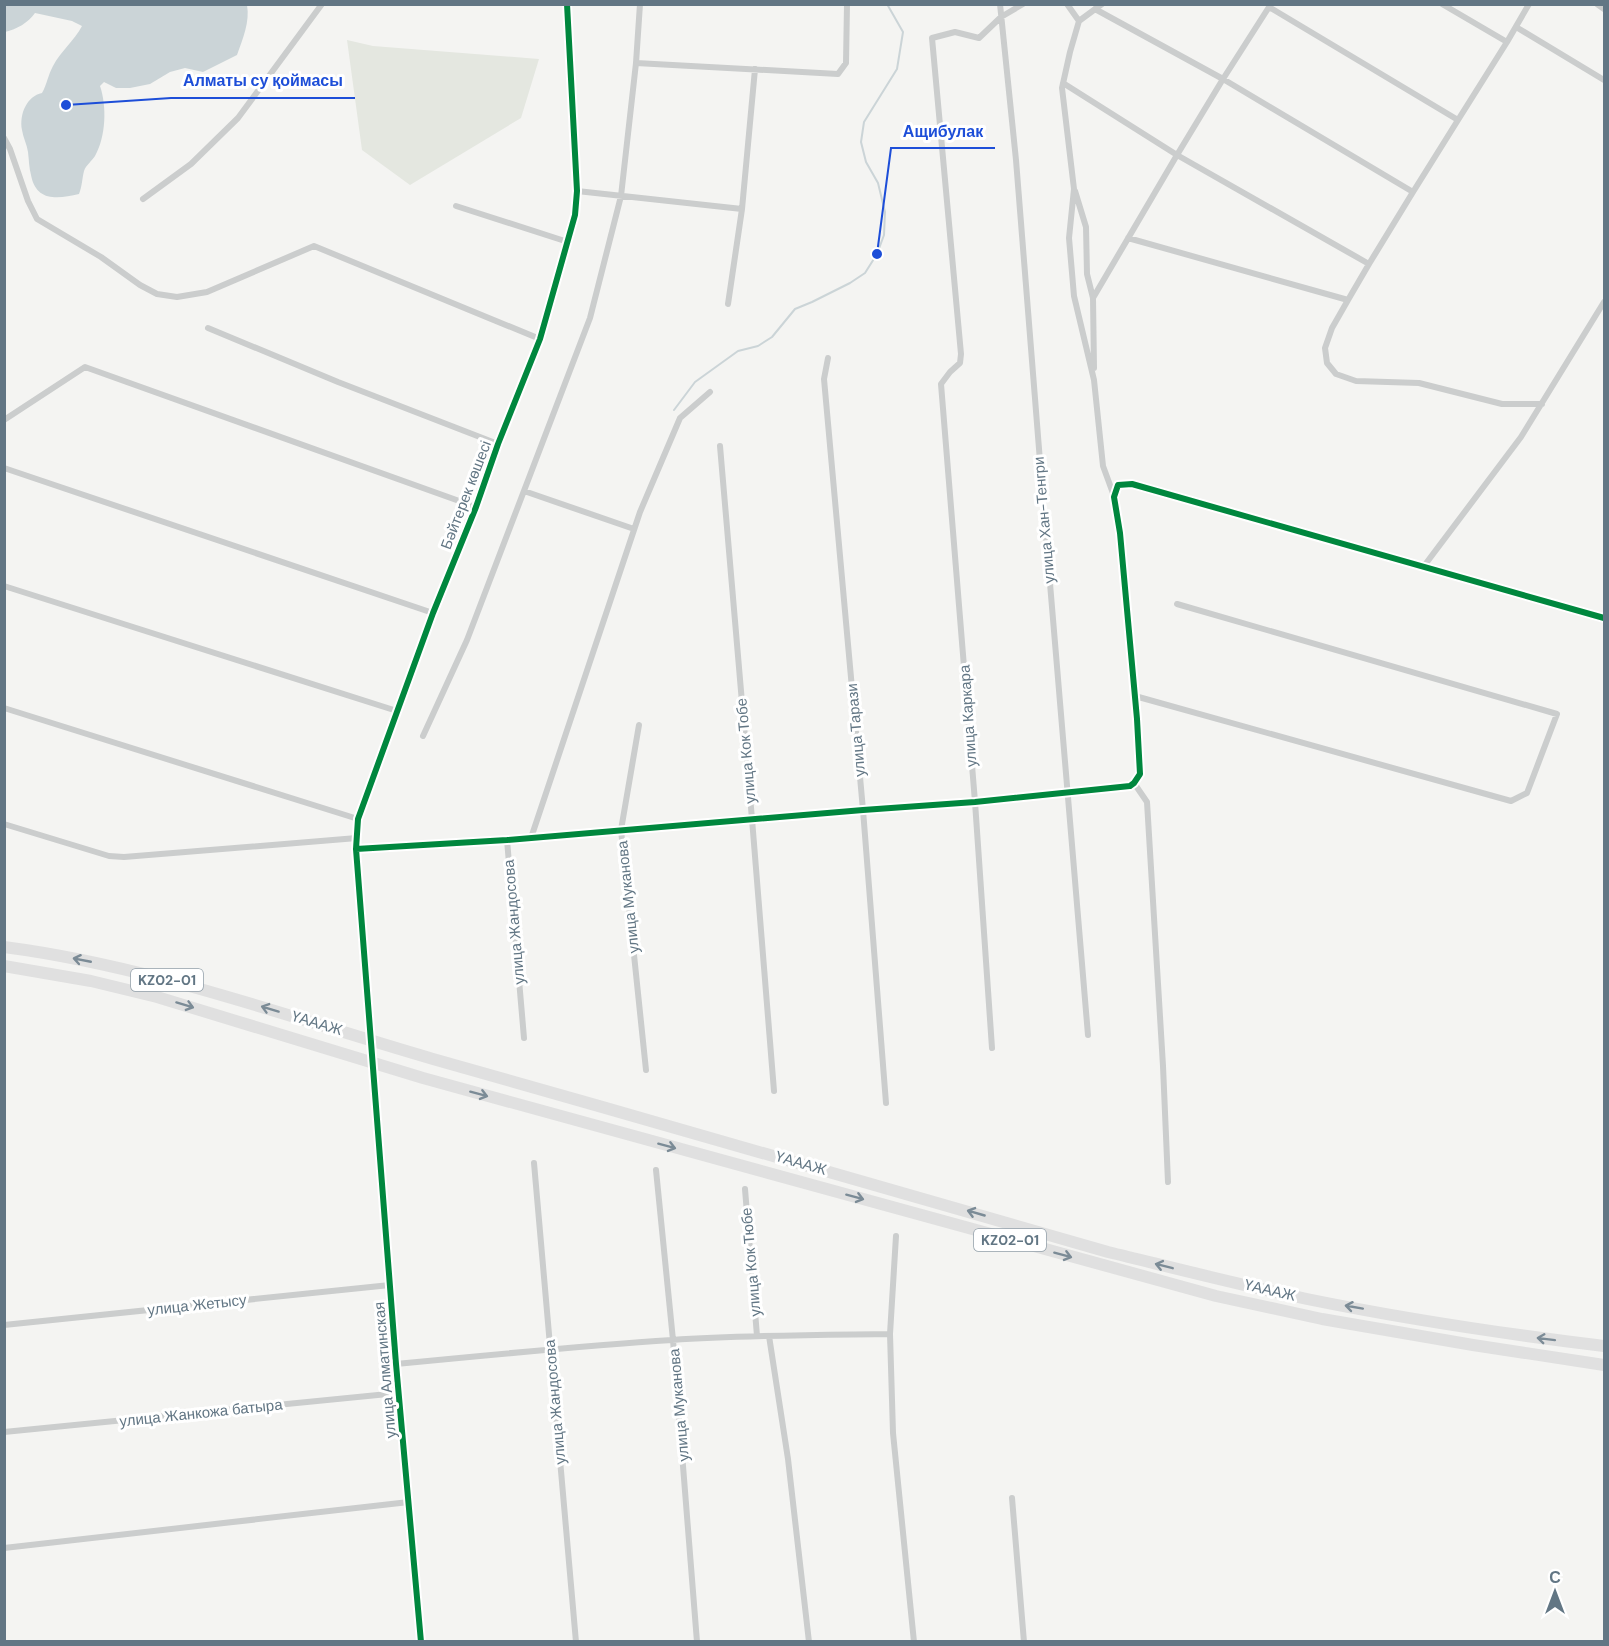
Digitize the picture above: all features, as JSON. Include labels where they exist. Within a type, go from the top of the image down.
[{"type":"highway","name":"ҮАААЖ","points":[[4,947],[97,963],[236,999],[429,1058],[1108,1252],[1309,1299],[1531,1338],[1605,1347]]},
{"type":"highway","name":"ҮАААЖ","points":[[4,966],[91,981],[157,997],[423,1078],[1216,1296],[1333,1321],[1605,1365]]},
{"type":"street","points":[[143,199],[191,164],[238,118],[322,4]]},
{"type":"street","name":"Бәйтерек көшесі","points":[[366,989],[356,849],[358,819],[433,613],[540,339],[575,215],[577,191],[567,4]]},
{"type":"street","points":[[423,736],[467,640],[590,318],[621,196],[636,63],[640,4]]},
{"type":"street","points":[[636,63],[838,74],[846,63],[847,4]]},
{"type":"street","name":"улица Хан-Тенгри","points":[[1000,4],[1016,160],[1088,1035]]},
{"type":"street","points":[[1002,17],[1023,4]]},
{"type":"street","points":[[1067,4],[1079,21]]},
{"type":"street","points":[[1442,4],[1507,42]]},
{"type":"street","points":[[1529,4],[1369,264],[1332,328],[1325,348],[1327,363],[1336,374],[1356,381],[1419,383],[1502,404],[1542,404]]},
{"type":"street","points":[[1597,4],[1605,9]]},
{"type":"street","points":[[1093,298],[1223,79],[1270,6],[1458,120]]},
{"type":"street","points":[[356,849],[507,840],[975,802],[1130,786],[1140,774],[1120,533],[1114,497],[1103,466],[1094,380],[1093,298],[1087,274],[1086,227],[1074,189],[1062,88],[1079,21],[1099,7],[1413,192]]},
{"type":"street","name":"улица Каркара","points":[[992,1048],[975,802],[941,384],[960,363],[961,354],[932,38],[955,32],[979,38],[1002,17]]},
{"type":"street","points":[[1516,27],[1605,80]]},
{"type":"street","points":[[728,304],[742,209],[755,69]]},
{"type":"street","points":[[1063,83],[1178,155],[1369,264]]},
{"type":"street","points":[[4,138],[37,219],[157,294],[177,297],[207,292],[314,246],[540,339]]},
{"type":"street","points":[[1074,189],[1069,238],[1074,296],[1094,380]]},
{"type":"street","points":[[577,191],[742,209]]},
{"type":"street","points":[[456,206],[568,242]]},
{"type":"street","points":[[1128,238],[1348,300]]},
{"type":"street","points":[[1424,566],[1521,437],[1602,312],[1605,302]]},
{"type":"street","points":[[208,328],[338,382],[498,444]]},
{"type":"street","name":"улица Тарази","points":[[828,358],[824,379],[863,810],[886,1103]]},
{"type":"street","points":[[4,420],[85,367],[476,507]]},
{"type":"street","points":[[531,838],[640,512],[680,418],[710,392]]},
{"type":"street","name":"улица Кок Тобе","points":[[720,446],[774,1091]]},
{"type":"street","points":[[4,468],[433,613]]},
{"type":"street","points":[[1114,497],[1118,485],[1132,484],[1605,618]]},
{"type":"street","points":[[524,491],[634,530]]},
{"type":"street","points":[[4,586],[397,711]]},
{"type":"street","points":[[1135,696],[1511,801],[1527,793],[1557,714],[1177,604]]},
{"type":"street","points":[[4,708],[358,819]]},
{"type":"street","name":"улица Муканова","points":[[639,724],[621,830],[646,1070]]},
{"type":"street","points":[[1134,783],[1147,802],[1168,1182]]},
{"type":"street","points":[[4,824],[116,857],[357,838]]},
{"type":"street","name":"улица Жандосова","points":[[507,840],[524,1038]]},
{"type":"street","name":"улица Алматинская","points":[[366,989],[398,1393],[422,1641]]},
{"type":"street","name":"улица Жандосова","points":[[534,1162],[576,1641]]},
{"type":"street","name":"улица Муканова","points":[[656,1170],[674,1340],[698,1641]]},
{"type":"street","name":"улица Кок Тюбе","points":[[745,1189],[757,1336]]},
{"type":"street","points":[[896,1236],[890,1334],[892,1433],[914,1641]]},
{"type":"street","name":"улица Жетысу","points":[[4,1325],[390,1285]]},
{"type":"street","points":[[396,1364],[674,1340],[890,1334]]},
{"type":"street","points":[[769,1336],[788,1459],[809,1641]]},
{"type":"street","name":"улица Жанкожа батыра","points":[[4,1432],[398,1393]]},
{"type":"street","points":[[1012,1498],[1024,1641]]},
{"type":"street","points":[[4,1548],[409,1502]]},
{"type":"shaded area","points":[[5,5],[247,5],[247,24],[237,55],[203,72],[185,68],[170,72],[150,84],[116,88],[104,82],[100,86],[104,112],[101,140],[95,156],[84,171],[79,194],[56,197],[43,194],[38,190],[31,175],[22,130],[23,112],[32,98],[42,93],[51,69],[82,26],[72,21],[35,13],[22,25],[5,32]]},
{"type":"shaded area","points":[[347,40],[373,46],[539,59],[521,118],[410,185],[362,150]]},
{"type":"waterway","points":[[674,410],[695,382],[738,351],[758,346],[772,337],[795,309],[850,283],[865,273],[877,254],[884,235],[885,212],[878,183],[866,162],[861,142],[864,122],[897,69],[903,32],[887,4]]},
{"type":"cycle path","points":[[421,1642],[396,1364],[356,849],[358,819],[433,613],[540,339],[575,215],[577,191],[567,4]]},
{"type":"cycle path","points":[[356,849],[507,840],[975,802],[1130,786],[1140,774],[1120,533],[1114,497],[1118,485],[1132,484],[1604,618]]},
{"type":"place","name":"Алматы су қоймасы","points":[[66,105]]},
{"type":"place","name":"Ащибулак","points":[[877,254]]}]
